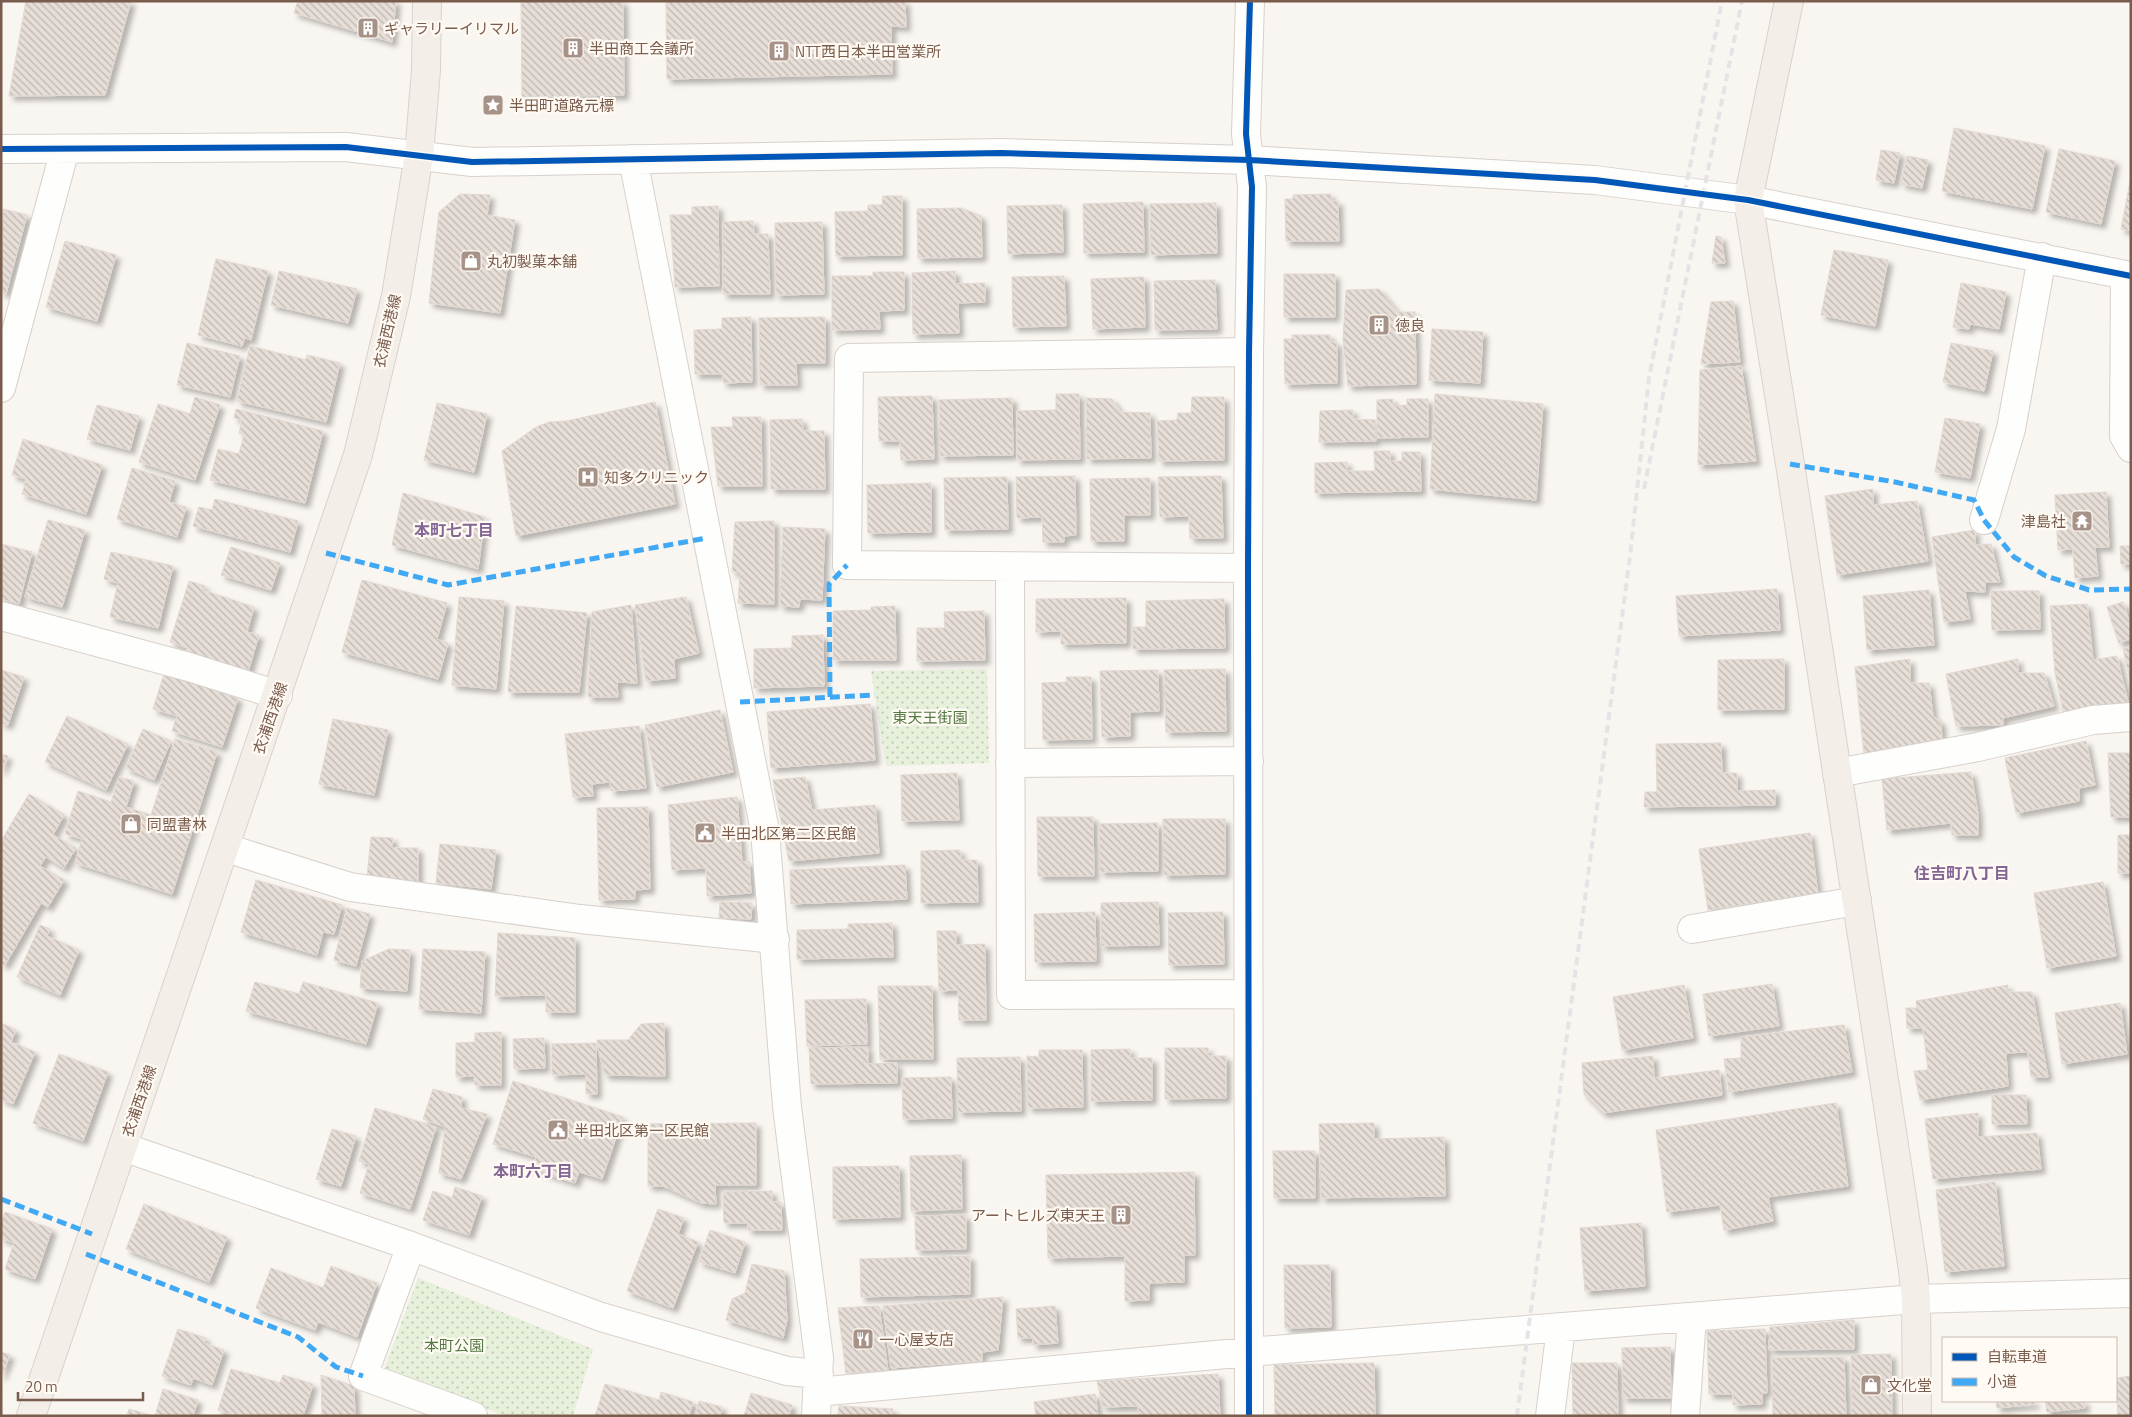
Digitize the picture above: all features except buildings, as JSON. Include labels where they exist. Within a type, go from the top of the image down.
[{"type":"main road","name":"衣浦西港線","points":[[31,1416],[226,848],[358,455],[396,296],[418,155],[426,70],[427,1]]},
{"type":"main road","points":[[1789,1],[1748,200],[1899,1172],[1916,1299],[1917,1416]]},
{"type":"street","points":[[1249,1416],[1247,994],[1248,568],[1252,188],[1246,134],[1250,1]]},
{"type":"street","points":[[1,149],[346,147],[472,162],[1001,153],[1249,160],[1595,180],[1748,200],[2128,275],[2124,436],[2131,448]]},
{"type":"street","points":[[1,388],[65,149]]},
{"type":"street","points":[[633,159],[765,831],[787,1107],[820,1358],[817,1394]]},
{"type":"street","points":[[1984,520],[2011,429],[2042,257]]},
{"type":"street","points":[[1248,568],[847,565],[849,358],[1249,352]]},
{"type":"street","points":[[1010,567],[1011,995],[1247,994]]},
{"type":"street","points":[[1,616],[189,667],[278,695]]},
{"type":"street","points":[[1837,773],[1978,747],[2093,720],[2131,717]]},
{"type":"street","points":[[1010,763],[1249,761]]},
{"type":"street","points":[[226,848],[350,887],[580,919],[775,939]]},
{"type":"street","points":[[1692,929],[1857,901]]},
{"type":"street","points":[[123,1147],[411,1246],[601,1317],[787,1371],[817,1394],[1248,1352],[1916,1299],[2131,1293]]},
{"type":"street","points":[[411,1246],[363,1376],[473,1416]]},
{"type":"street","points":[[1685,1416],[1692,1317]]},
{"type":"street","points":[[1550,1416],[1561,1328]]},
{"type":"green space","name":"東天王街園","points":[[987,669],[989,763],[886,766],[871,671]]},
{"type":"green space","name":"本町公園","points":[[418,1278],[593,1349],[573,1416],[506,1416],[383,1372]]},
{"type":"railway","points":[[1517,1416],[1630,556],[1649,378],[1722,1]]},
{"type":"railway","points":[[1644,489],[1742,1]]},
{"type":"marked path","points":[[1790,464],[1895,482],[1974,500],[1984,520],[2014,557],[2046,576],[2089,590],[2131,589]]},
{"type":"marked path","points":[[326,553],[448,585],[707,538]]},
{"type":"marked path","points":[[830,697],[829,584],[847,565]]},
{"type":"marked path","points":[[740,702],[875,695]]},
{"type":"marked path","points":[[1,1199],[92,1234]]},
{"type":"marked path","points":[[86,1254],[298,1337],[336,1367],[363,1376]]},
{"type":"cycle path","points":[[1249,1416],[1248,568],[1252,187],[1246,134],[1250,1]]},
{"type":"cycle path","points":[[1,149],[346,147],[472,162],[1001,153],[1249,160],[1595,180],[1748,200],[2131,276]]},
{"type":"place","name":"ギャラリーイリマル","points":[[368,28]]},
{"type":"place","name":"半田商工会議所","points":[[573,48]]},
{"type":"place","name":"NTT西日本半田営業所","points":[[779,51]]},
{"type":"place","name":"半田町道路元標","points":[[493,105]]},
{"type":"place","name":"丸初製菓本舗","points":[[471,261]]},
{"type":"place","name":"徳良","points":[[1379,325]]},
{"type":"place","name":"知多クリニック","points":[[588,477]]},
{"type":"place","name":"津島社","points":[[2082,521]]},
{"type":"place","name":"同盟書林","points":[[131,824]]},
{"type":"place","name":"半田北区第二区民館","points":[[705,833]]},
{"type":"place","name":"半田北区第一区民館","points":[[558,1130]]},
{"type":"place","name":"アートヒルズ東天王","points":[[1121,1215]]},
{"type":"place","name":"一心屋支店","points":[[863,1339]]},
{"type":"place","name":"文化堂","points":[[1871,1385]]},
{"type":"district","name":"本町七丁目","points":[[454,530]]},
{"type":"district","name":"住吉町八丁目","points":[[1962,873]]},
{"type":"district","name":"本町六丁目","points":[[533,1171]]}]
